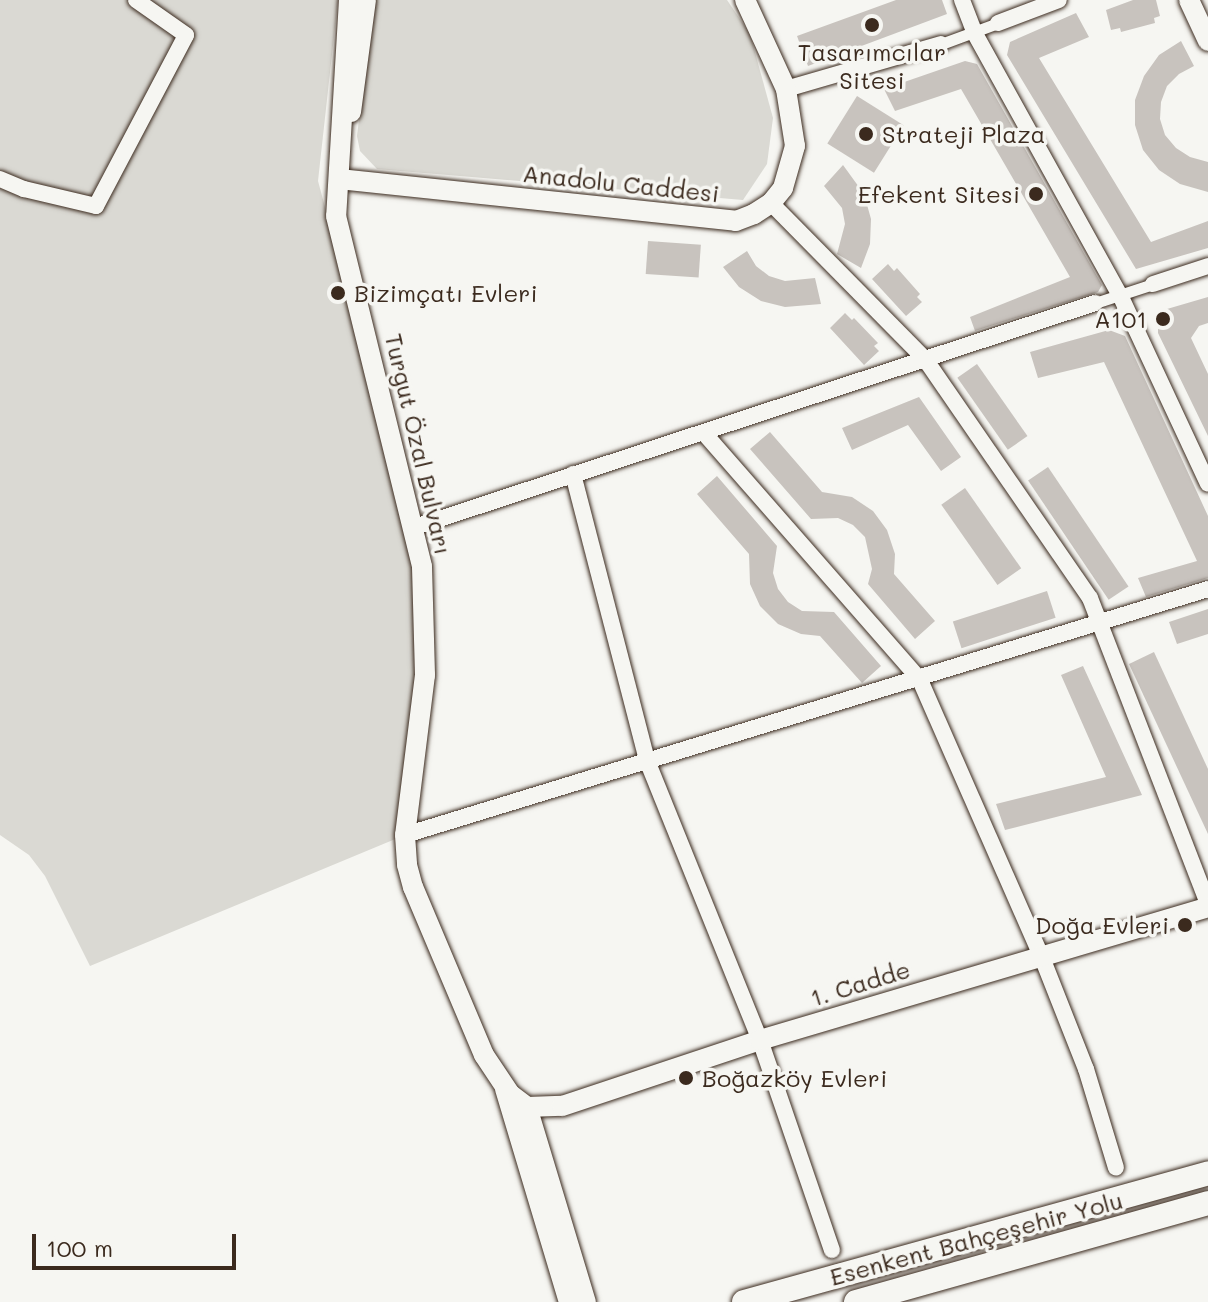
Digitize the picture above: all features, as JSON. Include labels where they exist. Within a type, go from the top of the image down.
[{"type":"main road","name":"Esenkent Bahçeşehir Yolu","points":[[744,1302],[1208,1173]]},
{"type":"main road","name":"Esenkent Bahçeşehir Yolu","points":[[856,1302],[1208,1203]]},
{"type":"street","points":[[0,179],[24,189],[96,206],[186,35],[136,0]]},
{"type":"street","name":"Turgut Özal Bulvarı","points":[[349,0],[342,69],[336,216],[415,527],[422,567],[425,675],[405,835],[413,887],[475,1036],[504,1086],[569,1302]]},
{"type":"street","name":"Turgut Özal Bulvarı","points":[[339,179],[358,73],[366,0]]},
{"type":"street","points":[[745,0],[786,89],[795,146],[783,188],[771,203],[925,359],[1090,598],[1208,906]]},
{"type":"street","points":[[962,0],[974,32],[1120,295],[1208,484]]},
{"type":"street","points":[[786,89],[941,44],[1059,0]]},
{"type":"street","points":[[1189,0],[1208,41]]},
{"type":"street","name":"Anadolu Caddesi","points":[[339,179],[736,221],[771,203]]},
{"type":"street","points":[[415,527],[1208,266]]},
{"type":"street","points":[[704,433],[920,680],[1041,955],[1086,1069],[1116,1168]]},
{"type":"street","points":[[573,474],[648,763],[760,1040],[832,1250]]},
{"type":"street","points":[[405,835],[920,680],[1208,589]]},
{"type":"street","name":"1. Cadde","points":[[527,1107],[562,1106],[760,1040],[1208,906]]},
{"type":"street","name":"Turgut Özal Bulvarı","points":[[504,1086],[527,1107]]},
{"type":"street","points":[[527,1107],[586,1302]]},
{"type":"shaded area","points":[[0,0],[338,0],[318,181],[422,567],[405,835],[90,966],[45,876],[29,855],[0,835]]},
{"type":"shaded area","points":[[374,0],[727,0],[750,34],[773,118],[767,164],[743,200],[377,169],[360,151],[357,136]]},
{"type":"building","name":"Tasarımcılar Sitesi","points":[[896,0],[942,0],[947,14],[808,66],[797,36]]},
{"type":"building","points":[[1133,0],[1156,0],[1160,16],[1154,18],[1155,23],[1121,32],[1120,28],[1111,30],[1106,10]]},
{"type":"building","points":[[1076,13],[1089,37],[1039,58],[1151,242],[1208,221],[1208,248],[1136,269],[1007,55],[1010,42]]},
{"type":"building","points":[[1181,41],[1194,66],[1179,74],[1167,86],[1161,102],[1160,119],[1165,135],[1176,148],[1190,157],[1208,162],[1208,192],[1180,184],[1159,170],[1143,150],[1135,125],[1135,100],[1144,76],[1159,55]]},
{"type":"building","name":"Efekent Sitesi","points":[[965,61],[977,64],[1102,285],[1098,292],[975,331],[970,317],[1070,277],[961,89],[895,111],[884,89]]},
{"type":"building","name":"Strateji Plaza","points":[[857,96],[904,125],[874,173],[827,143]]},
{"type":"building","points":[[843,165],[864,194],[871,219],[870,244],[861,268],[837,254],[845,224],[842,208],[824,186]]},
{"type":"building","points":[[648,241],[701,245],[699,278],[646,274]]},
{"type":"building","points":[[747,251],[756,266],[769,276],[785,281],[815,278],[821,304],[785,307],[761,301],[739,287],[723,267]]},
{"type":"building","points":[[888,264],[894,271],[897,268],[920,294],[917,297],[922,302],[906,316],[872,279]]},
{"type":"building","points":[[1208,297],[1208,323],[1199,326],[1191,338],[1208,374],[1208,436],[1158,333],[1158,325],[1167,309]]},
{"type":"building","points":[[845,313],[878,343],[874,346],[879,351],[864,365],[830,328]]},
{"type":"building","points":[[1109,330],[1125,336],[1208,516],[1208,578],[1146,597],[1138,578],[1197,561],[1104,362],[1038,378],[1030,352]]},
{"type":"building","points":[[977,364],[1027,436],[1008,450],[957,378]]},
{"type":"building","points":[[919,397],[961,457],[941,471],[908,425],[852,450],[842,428]]},
{"type":"building","points":[[770,432],[822,492],[852,497],[873,511],[887,530],[895,554],[894,574],[935,621],[915,639],[868,584],[872,569],[865,537],[853,525],[838,518],[811,519],[750,449]]},
{"type":"building","points":[[1048,467],[1129,586],[1109,600],[1028,480]]},
{"type":"building","points":[[717,476],[777,546],[773,573],[778,589],[788,602],[802,611],[834,612],[881,666],[862,683],[820,636],[801,634],[778,624],[760,606],[750,584],[749,554],[697,494]]},
{"type":"building","points":[[965,488],[1021,568],[997,585],[941,505]]},
{"type":"building","points":[[1047,591],[1056,618],[961,648],[953,622]]},
{"type":"building","points":[[1208,609],[1208,634],[1177,644],[1169,622]]},
{"type":"building","points":[[1154,652],[1208,769],[1208,834],[1129,664]]},
{"type":"building","points":[[1083,666],[1142,795],[1005,830],[996,804],[1106,777],[1061,675]]},
{"type":"place","name":"Tasarımcılar Sitesi","points":[[872,25]]},
{"type":"place","name":"Strateji Plaza","points":[[866,134]]},
{"type":"place","name":"Efekent Sitesi","points":[[1036,194]]},
{"type":"place","name":"Bizimçatı Evleri","points":[[338,293]]},
{"type":"place","name":"A101","points":[[1163,319]]},
{"type":"place","name":"Doğa Evleri","points":[[1185,925]]},
{"type":"place","name":"Boğazköy Evleri","points":[[686,1078]]}]
